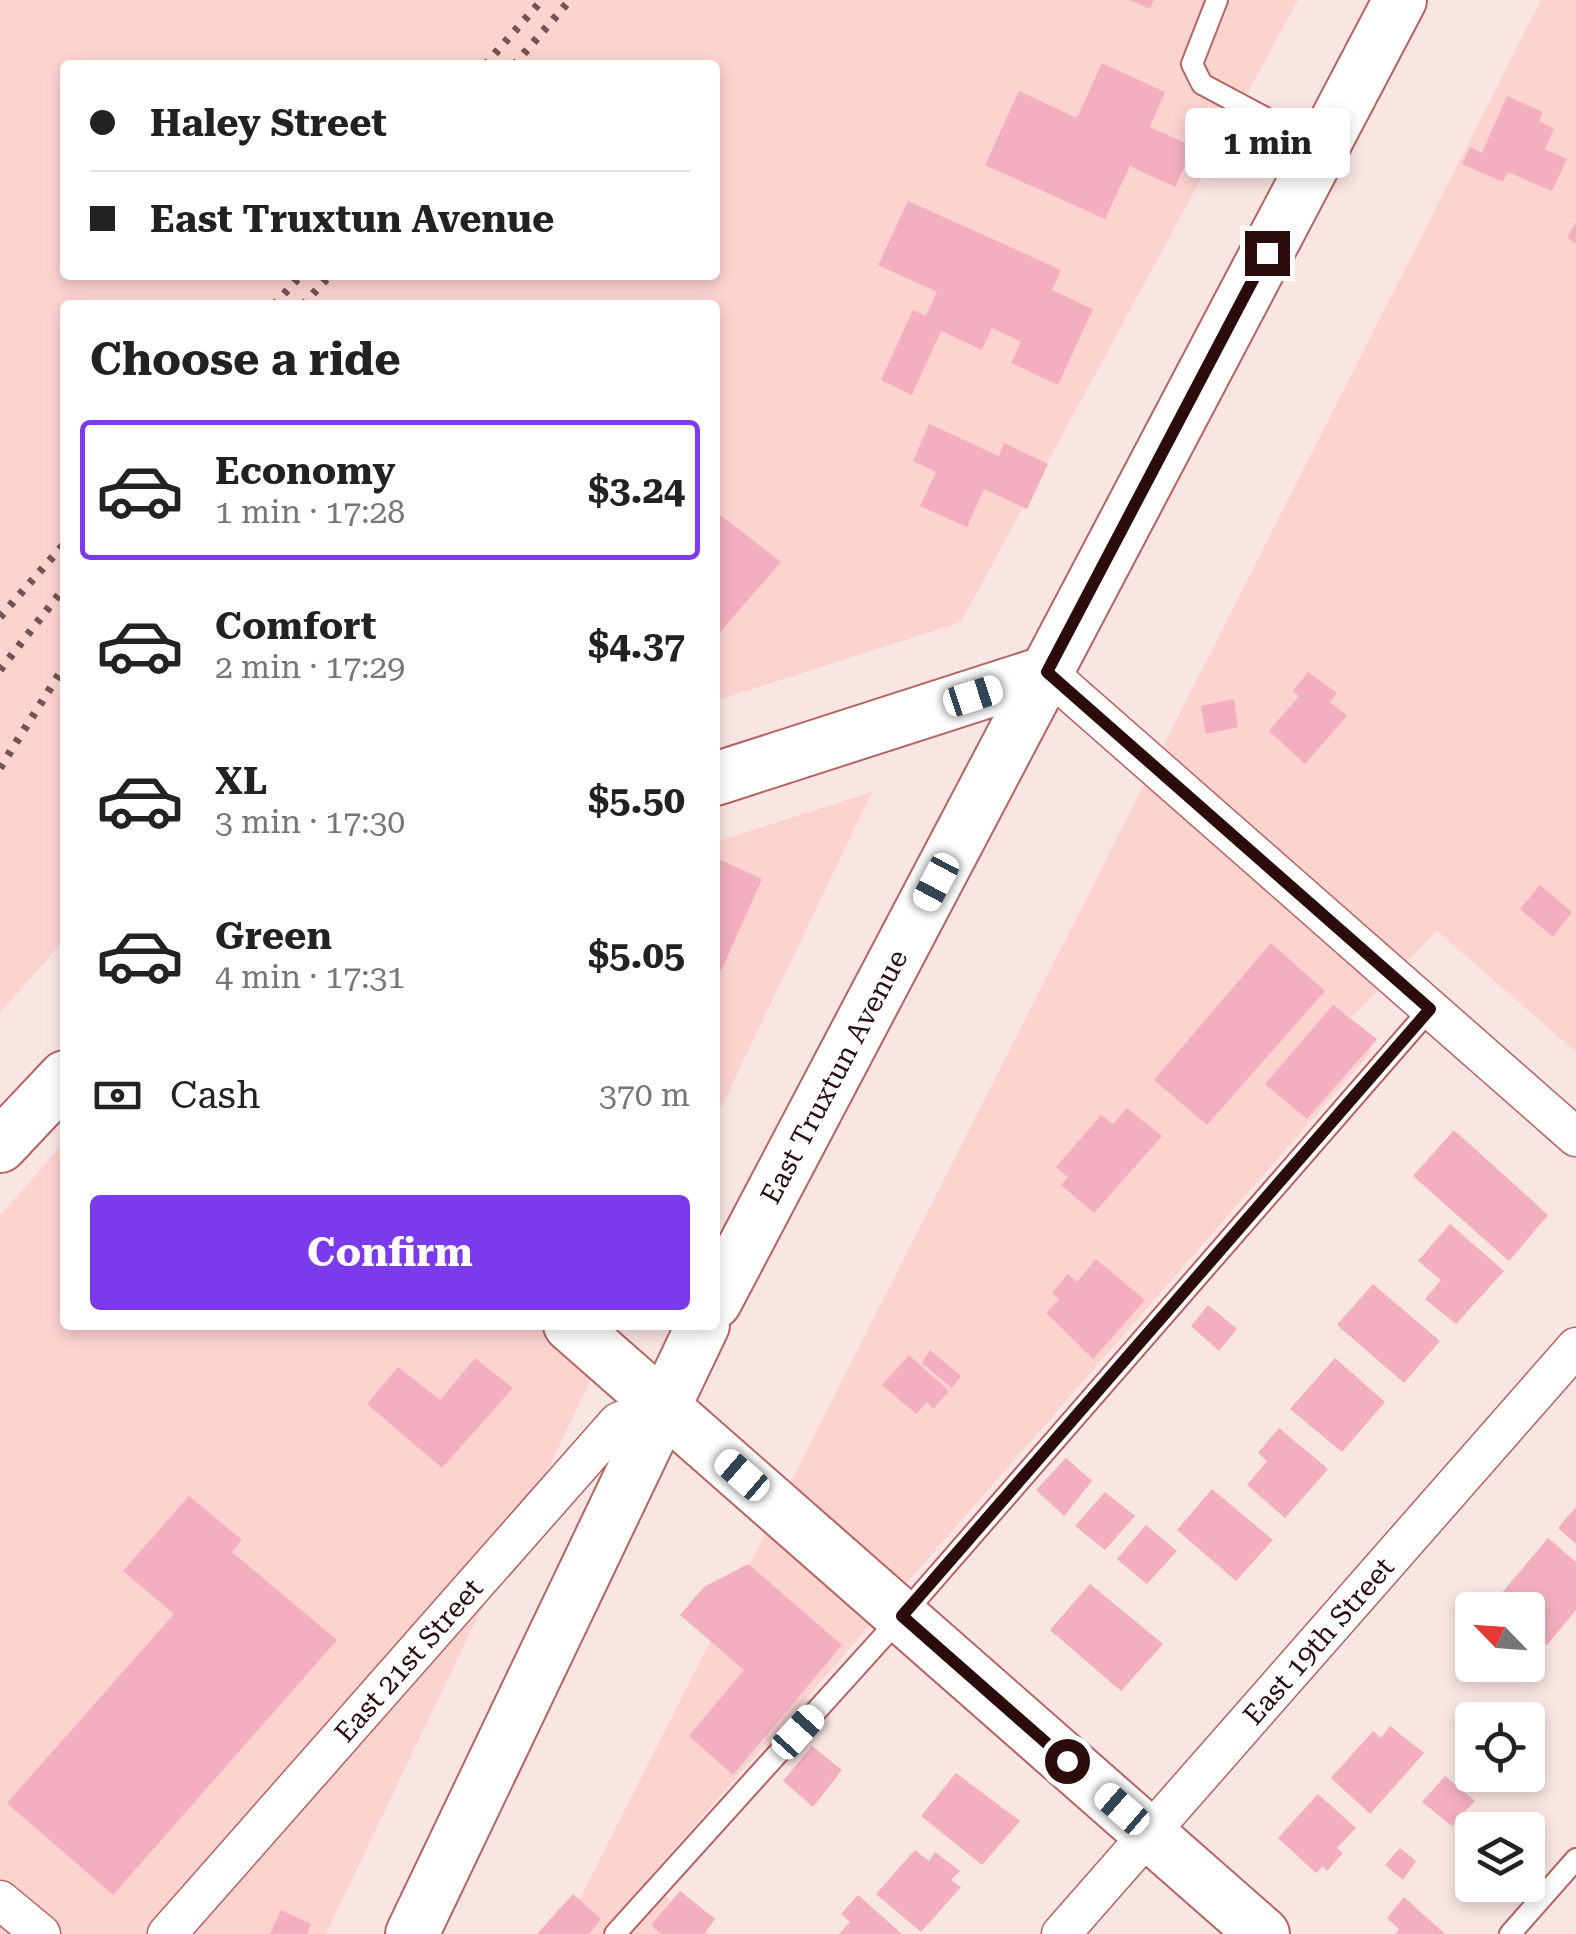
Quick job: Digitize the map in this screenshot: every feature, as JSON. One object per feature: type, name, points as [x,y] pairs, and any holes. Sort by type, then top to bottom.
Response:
[{"type":"main road","name":"East Truxtun Avenue","points":[[720,1293],[1400,0]]},
{"type":"main road","points":[[720,777],[1047,672]]},
{"type":"main road","points":[[0,1146],[60,1083]]},
{"type":"main road","points":[[576,1330],[1264,1934]]},
{"type":"main road","points":[[412,1934],[661,1404],[700,1330]]},
{"type":"street","points":[[1047,672],[1576,1137]]},
{"type":"street","name":"East 19th Street","points":[[1061,1934],[1576,1348]]},
{"type":"street","name":"East 21st Street","points":[[168,1934],[618,1422],[661,1404]]},
{"type":"street","points":[[0,1900],[41,1934]]},
{"type":"lane","points":[[1217,0],[1192,64],[1202,84],[1322,148]]},
{"type":"lane","points":[[614,1934],[902,1616],[1430,1009]]},
{"type":"lane","points":[[1510,1934],[1576,1859]]},
{"type":"shaded area","points":[[0,0],[1298,0],[961,622],[720,699],[720,300],[60,300],[60,945],[0,1013]]},
{"type":"shaded area","points":[[1541,0],[1576,0],[1576,1052],[1437,931],[1344,1025],[1372,1051],[646,1881],[710,1934],[562,1934]]},
{"type":"shaded area","points":[[872,792],[720,1110],[720,840]]},
{"type":"shaded area","points":[[60,1148],[60,1330],[615,1330],[326,1934],[0,1934],[0,1215]]},
{"type":"building","points":[[1130,0],[1154,0],[1150,9]]},
{"type":"building","points":[[1102,63],[1165,92],[1150,127],[1194,147],[1175,187],[1130,166],[1105,219],[985,165],[1019,91],[1077,118]]},
{"type":"building","points":[[1507,96],[1543,112],[1539,121],[1554,129],[1545,149],[1567,159],[1552,191],[1508,172],[1503,182],[1462,164],[1470,147],[1482,153]]},
{"type":"building","points":[[908,201],[1061,270],[1052,290],[1093,309],[1058,385],[1011,363],[1021,342],[992,328],[982,350],[941,331],[912,395],[881,380],[913,310],[926,316],[937,292],[878,265]]},
{"type":"building","points":[[1576,222],[1576,243],[1567,238]]},
{"type":"building","points":[[929,424],[999,456],[1004,443],[1048,464],[1027,509],[984,489],[967,527],[920,506],[936,472],[913,461]]},
{"type":"building","points":[[720,515],[781,562],[720,632]]},
{"type":"building","points":[[1308,672],[1337,693],[1330,702],[1347,716],[1305,764],[1269,731],[1299,696],[1293,691]]},
{"type":"building","points":[[1234,699],[1238,727],[1206,734],[1201,706]]},
{"type":"building","points":[[720,859],[762,879],[720,970]]},
{"type":"building","points":[[1540,885],[1572,912],[1553,937],[1520,909]]},
{"type":"building","points":[[1271,943],[1325,991],[1207,1125],[1154,1080]]},
{"type":"building","points":[[1333,1005],[1377,1039],[1307,1119],[1265,1084]]},
{"type":"building","points":[[1127,1108],[1162,1136],[1094,1213],[1061,1185],[1068,1177],[1056,1167],[1101,1115],[1113,1124]]},
{"type":"building","points":[[1454,1130],[1548,1215],[1509,1261],[1413,1176]]},
{"type":"building","points":[[1450,1224],[1504,1271],[1456,1324],[1425,1299],[1441,1280],[1418,1261]]},
{"type":"building","points":[[1096,1259],[1145,1300],[1093,1359],[1046,1313],[1059,1299],[1052,1293],[1068,1274],[1077,1282]]},
{"type":"building","points":[[1373,1284],[1440,1341],[1404,1383],[1337,1325]]},
{"type":"building","points":[[1208,1305],[1237,1329],[1219,1351],[1191,1326]]},
{"type":"building","points":[[930,1350],[961,1376],[952,1388],[922,1363]]},
{"type":"building","points":[[909,1355],[949,1391],[933,1409],[927,1402],[916,1414],[882,1385]]},
{"type":"building","points":[[475,1358],[513,1388],[442,1468],[367,1404],[398,1367],[440,1400]]},
{"type":"building","points":[[1335,1358],[1385,1402],[1342,1452],[1290,1409]]},
{"type":"building","points":[[1279,1428],[1328,1469],[1285,1518],[1247,1485],[1267,1461],[1258,1453]]},
{"type":"building","points":[[1066,1458],[1092,1481],[1064,1516],[1036,1490]]},
{"type":"building","points":[[1212,1489],[1273,1540],[1236,1581],[1177,1530]]},
{"type":"building","points":[[1105,1492],[1135,1516],[1105,1550],[1075,1526]]},
{"type":"building","points":[[189,1496],[242,1540],[232,1552],[337,1640],[113,1895],[7,1803],[174,1614],[123,1571]]},
{"type":"building","points":[[1576,1507],[1576,1544],[1558,1528]]},
{"type":"building","points":[[1146,1525],[1177,1551],[1147,1584],[1117,1559]]},
{"type":"building","points":[[1548,1538],[1576,1562],[1576,1610],[1547,1645],[1545,1592],[1503,1592]]},
{"type":"building","points":[[748,1564],[842,1645],[733,1775],[689,1736],[744,1670],[680,1615],[704,1587]]},
{"type":"building","points":[[1090,1584],[1163,1644],[1121,1691],[1050,1630]]},
{"type":"building","points":[[1390,1726],[1424,1753],[1370,1814],[1331,1778],[1373,1731],[1381,1738]]},
{"type":"building","points":[[812,1746],[842,1770],[813,1807],[783,1781]]},
{"type":"building","points":[[956,1773],[1020,1821],[982,1865],[921,1816]]},
{"type":"building","points":[[1445,1776],[1455,1784],[1455,1792],[1464,1792],[1475,1801],[1465,1812],[1455,1812],[1452,1826],[1422,1802]]},
{"type":"building","points":[[1318,1794],[1356,1828],[1337,1848],[1343,1853],[1327,1871],[1323,1866],[1316,1873],[1278,1838]]},
{"type":"building","points":[[1400,1848],[1416,1861],[1403,1880],[1385,1865]]},
{"type":"building","points":[[915,1850],[929,1861],[935,1852],[960,1871],[951,1880],[961,1887],[921,1932],[876,1894]]},
{"type":"building","points":[[680,1891],[715,1919],[704,1934],[662,1934],[651,1925]]},
{"type":"building","points":[[573,1894],[601,1919],[589,1934],[537,1934]]},
{"type":"building","points":[[858,1895],[902,1934],[839,1934],[850,1922],[841,1914]]},
{"type":"building","points":[[1404,1897],[1445,1934],[1395,1934],[1399,1929],[1387,1918]]},
{"type":"building","points":[[281,1910],[311,1924],[307,1934],[270,1934]]},
{"type":"railway","points":[[489,60],[542,0]]},
{"type":"railway","points":[[518,60],[570,0]]},
{"type":"railway","points":[[278,300],[296,280]]},
{"type":"railway","points":[[308,300],[326,280]]},
{"type":"railway","points":[[0,617],[60,549]]},
{"type":"railway","points":[[0,670],[60,593]]},
{"type":"railway","points":[[0,768],[60,673]]},
{"type":"route","points":[[1067,1761],[902,1616],[1430,1009],[1047,672],[1267,253]]}]
